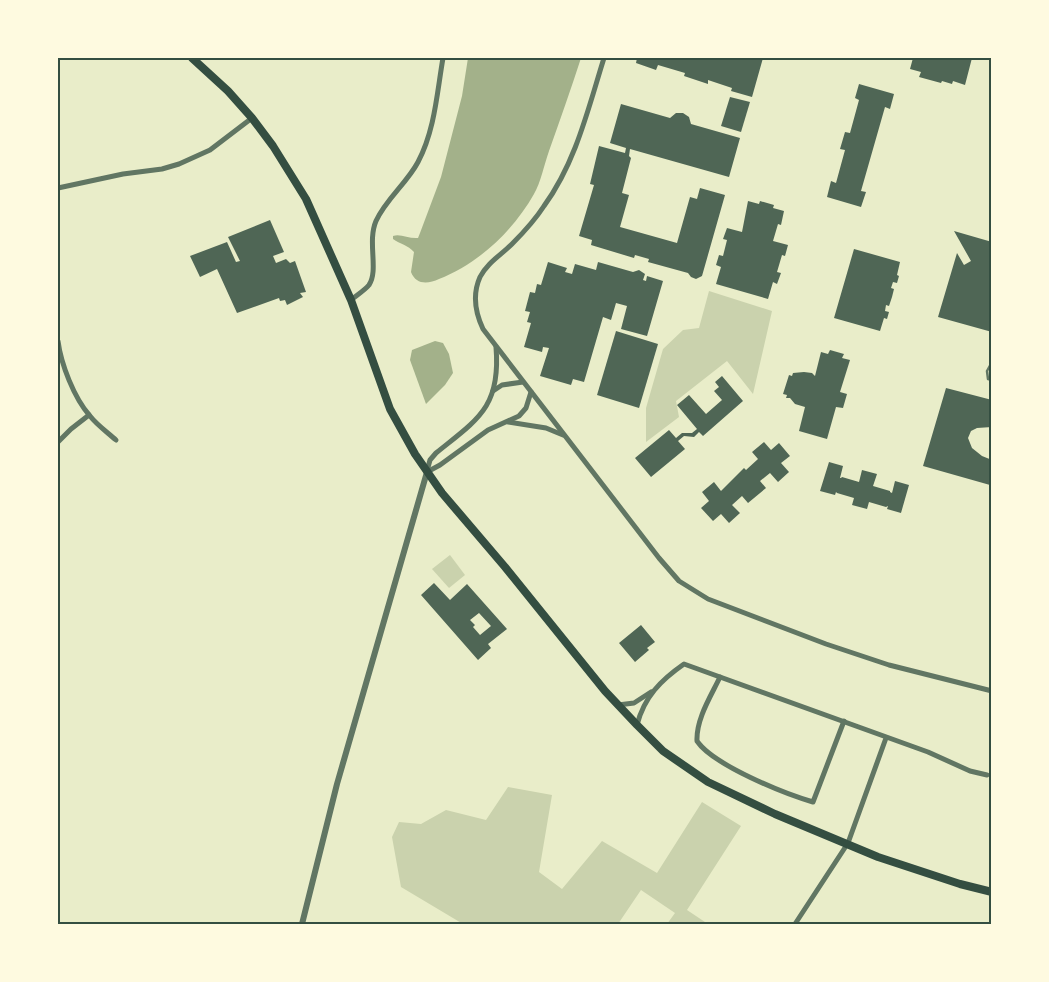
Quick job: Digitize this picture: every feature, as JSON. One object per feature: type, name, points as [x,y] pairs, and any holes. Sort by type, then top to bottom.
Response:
[{"type":"main road","points":[[192,58],[252,118],[273,146],[306,199],[351,300],[390,409],[406,440],[427,472],[442,493],[618,706],[637,726],[663,751],[712,784],[775,814],[897,864],[992,892]]},
{"type":"street","points":[[351,300],[369,285],[374,264],[371,244],[376,220],[411,174],[425,148],[430,131],[443,58]]},
{"type":"street","points":[[604,58],[575,149],[564,174],[544,207],[486,268],[480,277],[475,298],[478,320],[496,347],[563,435],[670,572],[683,584],[698,594],[821,642],[885,664],[992,691]]},
{"type":"street","points":[[58,188],[179,164],[217,146],[252,118]]},
{"type":"street","points":[[58,341],[63,366],[82,405],[89,415],[116,440]]},
{"type":"street","points":[[302,924],[339,776],[430,460],[436,452],[480,416],[489,403],[498,367],[496,347]]},
{"type":"street","points":[[493,391],[502,385],[523,382]]},
{"type":"street","points":[[427,472],[440,465],[488,430],[519,416],[526,408],[531,392]]},
{"type":"street","points":[[58,442],[89,415]]},
{"type":"street","points":[[508,422],[546,428],[563,435]]},
{"type":"street","points":[[618,706],[634,703],[654,690],[684,664],[928,752],[970,771],[987,775]]},
{"type":"street","points":[[720,677],[696,733],[697,741],[706,751],[721,761],[792,796],[814,802],[844,722]]},
{"type":"street","points":[[637,726],[641,709],[654,690]]},
{"type":"street","points":[[795,924],[848,844],[886,738]]},
{"type":"lane","points":[[992,362],[987,372],[988,379],[992,380]]},
{"type":"shaded area","points":[[468,58],[581,58],[539,184],[516,221],[493,245],[467,265],[435,281],[423,282],[416,279],[411,272],[414,252],[393,239],[393,236],[418,238],[441,177],[462,96]]},
{"type":"shaded area","points":[[709,291],[772,311],[753,394],[727,361],[676,401],[679,417],[646,442],[646,408],[663,349],[683,330],[699,328]]},
{"type":"shaded area","points":[[435,341],[443,343],[449,354],[453,373],[445,385],[426,404],[410,360],[412,350]]},
{"type":"shaded area","points":[[450,555],[465,575],[449,588],[432,569]]},
{"type":"shaded area","points":[[508,787],[552,795],[539,872],[562,889],[602,841],[657,873],[702,802],[741,826],[687,910],[708,924],[667,924],[675,913],[641,890],[618,924],[463,924],[401,887],[392,837],[399,822],[421,824],[446,810],[486,820]]},
{"type":"building","points":[[637,58],[763,58],[752,97],[731,91],[732,88],[708,80],[708,84],[684,76],[685,73],[658,65],[656,70],[636,63]]},
{"type":"building","points":[[913,58],[972,58],[965,85],[953,81],[952,84],[942,81],[941,83],[919,77],[921,72],[910,69]]},
{"type":"building","points":[[859,84],[894,94],[890,109],[885,107],[861,191],[866,192],[861,207],[827,197],[831,181],[836,183],[845,150],[840,149],[845,132],[850,133],[859,100],[855,98]]},
{"type":"building","points":[[730,97],[750,102],[741,132],[721,126]]},
{"type":"building","points":[[621,104],[670,118],[676,113],[683,113],[689,117],[691,124],[740,138],[729,177],[630,149],[629,156],[631,158],[622,193],[629,195],[620,227],[677,243],[690,197],[697,199],[700,188],[725,195],[702,276],[696,279],[688,273],[648,262],[649,259],[635,255],[634,258],[591,245],[592,240],[579,236],[594,185],[590,184],[599,146],[625,153],[626,148],[610,143]]},
{"type":"building","points":[[748,201],[759,204],[760,201],[774,205],[773,208],[784,211],[781,225],[778,224],[773,241],[788,245],[785,256],[782,255],[777,272],[781,273],[777,284],[773,282],[768,299],[716,284],[721,267],[716,265],[719,255],[723,256],[727,240],[723,239],[727,228],[742,232]]},
{"type":"building","points":[[270,220],[284,252],[273,256],[276,263],[286,259],[290,263],[295,261],[306,292],[300,293],[303,297],[287,305],[285,300],[280,301],[279,298],[237,313],[217,269],[200,277],[190,256],[227,242],[236,262],[240,261],[228,237]]},
{"type":"building","points":[[954,231],[992,242],[992,332],[938,317],[957,253],[964,265],[971,261]]},
{"type":"building","points":[[854,249],[900,262],[897,283],[893,282],[891,288],[894,289],[892,297],[889,306],[886,305],[885,311],[889,312],[887,319],[884,318],[880,331],[834,318]]},
{"type":"building","points":[[548,262],[567,268],[565,272],[572,274],[575,264],[596,270],[598,262],[633,272],[639,270],[645,274],[643,280],[646,281],[647,276],[663,281],[647,336],[621,329],[627,306],[616,303],[611,320],[603,317],[584,382],[573,379],[571,385],[540,376],[549,348],[543,347],[542,352],[524,347],[531,323],[527,322],[530,312],[525,311],[530,292],[535,293],[537,284],[541,285]]},
{"type":"building","points":[[616,331],[658,344],[639,408],[597,395]]},
{"type":"building","points":[[830,350],[844,354],[842,358],[850,360],[840,392],[847,394],[843,408],[836,407],[827,439],[799,431],[805,407],[795,404],[790,398],[786,398],[787,395],[783,394],[789,375],[792,376],[793,373],[804,372],[812,373],[815,376],[821,352],[828,354]]},
{"type":"building","points":[[722,376],[743,401],[703,436],[699,432],[694,437],[684,436],[678,441],[685,449],[651,477],[635,458],[669,430],[676,438],[682,433],[692,433],[697,429],[677,405],[689,395],[706,414],[722,400],[714,391],[719,387],[715,382]]},
{"type":"building","points":[[946,388],[992,400],[992,427],[977,428],[971,431],[968,438],[972,448],[982,456],[992,460],[990,485],[923,466]]},
{"type":"building","points":[[764,442],[771,450],[779,443],[790,456],[781,463],[789,472],[778,482],[770,473],[760,481],[766,488],[748,503],[742,496],[732,505],[740,513],[729,523],[721,514],[713,521],[701,508],[709,501],[702,492],[714,482],[721,491],[744,468],[746,470],[758,459],[752,452]]},
{"type":"building","points":[[829,462],[843,466],[840,478],[859,482],[862,470],[877,474],[873,486],[892,493],[895,481],[909,485],[901,513],[887,509],[888,506],[869,502],[867,509],[852,505],[854,498],[836,492],[835,495],[820,491]]},
{"type":"building","points":[[434,583],[450,600],[467,584],[507,629],[488,644],[491,648],[478,660],[421,595]],"holes":[[[479,613],[491,626],[480,635],[470,620]]]},
{"type":"building","points":[[641,625],[655,642],[635,662],[619,643]]}]
